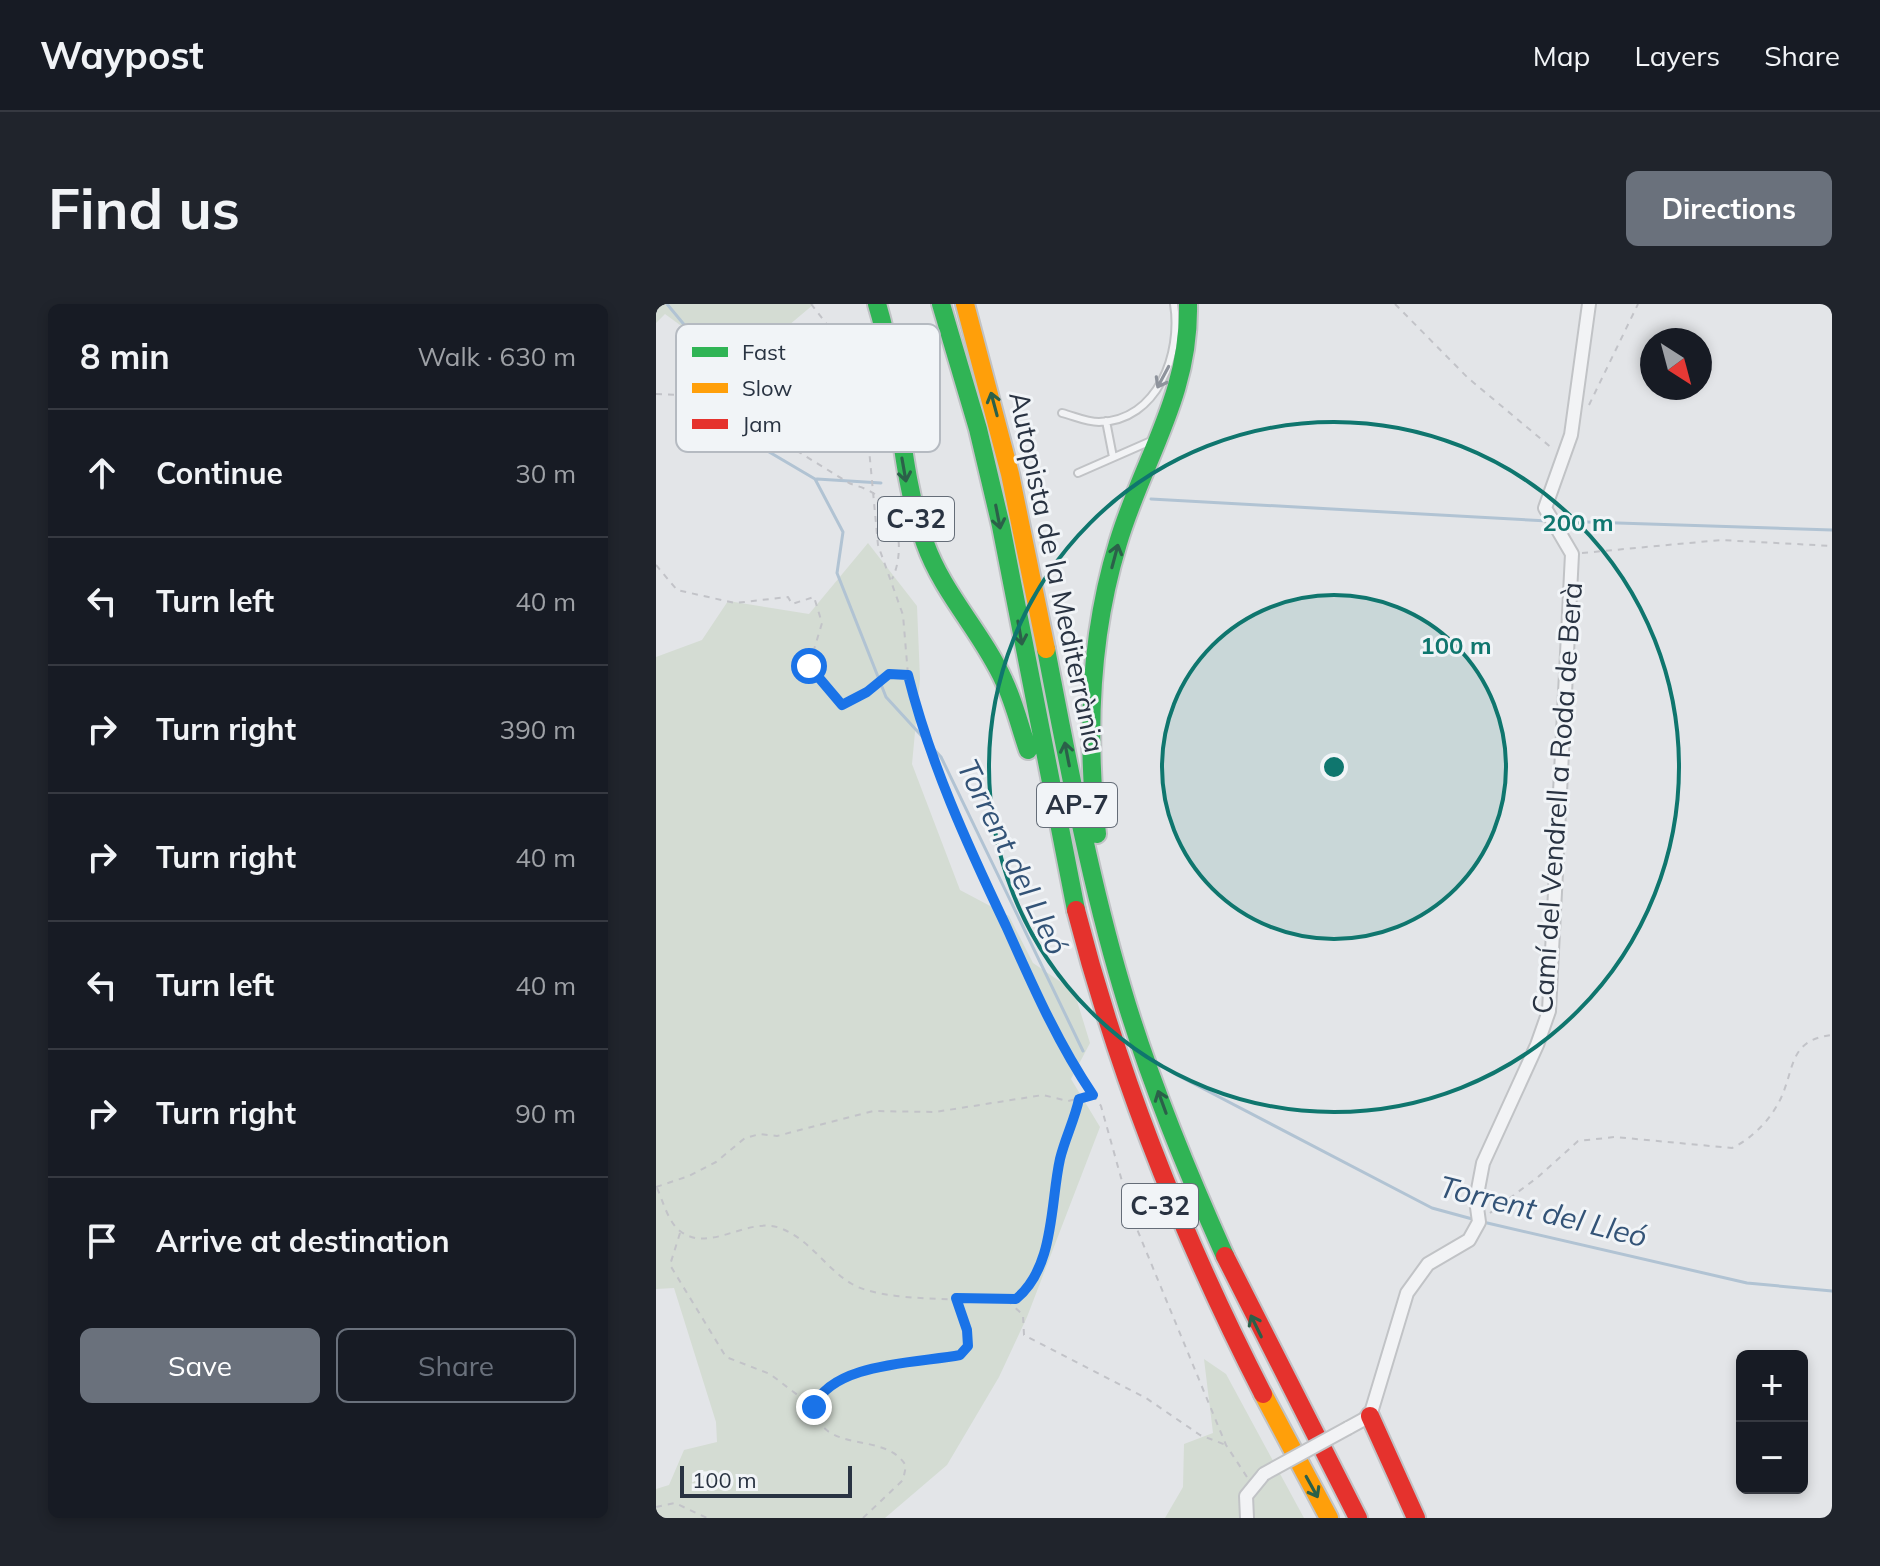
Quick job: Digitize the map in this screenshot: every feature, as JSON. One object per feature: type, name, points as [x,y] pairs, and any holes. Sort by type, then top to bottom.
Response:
[{"type":"main road","name":"C-32","points":[[877,304],[883,324]]},
{"type":"main road","name":"Autopista de la Mediterrània","points":[[941,304],[990,475],[1062,846],[1110,1030],[1177,1215],[1227,1326],[1329,1518]]},
{"type":"main road","name":"Autopista de la Mediterrània","points":[[965,304],[1013,479],[1093,879],[1123,992],[1182,1158],[1226,1264],[1277,1370],[1358,1518]]},
{"type":"main road","points":[[1142,1046],[1097,834],[1090,736],[1094,659],[1107,587],[1132,503],[1185,368],[1190,332],[1188,304]]},
{"type":"main road","name":"C-32","points":[[901,452],[915,513],[934,569],[1004,680],[1022,726],[1066,921],[1123,1108],[1166,1219],[1230,1358],[1283,1433]]},
{"type":"main road","points":[[1370,1416],[1416,1518]]},
{"type":"street","name":"Camí del Vendrell a Roda de Berà","points":[[1479,1222],[1476,1200],[1483,1163],[1549,1011],[1572,554],[1545,508],[1571,435],[1589,304]]},
{"type":"street","points":[[1247,1518],[1245,1501],[1252,1485],[1264,1474],[1370,1416],[1407,1293],[1428,1264],[1469,1240],[1479,1222]]},
{"type":"lane","points":[[1062,413],[1091,422],[1106,421],[1142,405],[1160,385],[1176,340],[1174,304]]},
{"type":"lane","points":[[1106,421],[1113,457]]},
{"type":"lane","points":[[1078,473],[1158,438]]},
{"type":"path","points":[[811,304],[827,324]]},
{"type":"path","points":[[1395,304],[1468,378],[1563,457]]},
{"type":"path","points":[[1583,415],[1638,304]]},
{"type":"path","points":[[656,394],[676,395]]},
{"type":"path","points":[[799,452],[849,483],[874,493],[888,510],[900,540],[900,563],[891,580]]},
{"type":"path","points":[[870,452],[878,545],[903,615],[908,675],[924,737],[961,830],[1057,1039],[1101,1106],[1132,1217],[1226,1445],[1252,1485]]},
{"type":"path","points":[[1572,554],[1721,540],[1832,546]]},
{"type":"path","points":[[656,565],[677,590],[735,603],[788,597],[792,604],[814,597],[822,623],[809,666],[842,705],[867,692],[889,674],[908,675]]},
{"type":"path","points":[[1479,1222],[1538,1177],[1578,1141],[1615,1137],[1732,1148],[1744,1142],[1770,1117],[1800,1047],[1816,1037],[1832,1035]]},
{"type":"path","points":[[1079,1099],[1060,1157],[1050,1232],[1025,1292],[1016,1299],[866,1291],[850,1283],[805,1241],[778,1227],[739,1229],[697,1239],[680,1232],[657,1187],[703,1169],[745,1138],[760,1134],[777,1136],[873,1111],[935,1112],[1043,1095],[1068,1101],[1093,1095]]},
{"type":"path","points":[[680,1232],[670,1265],[726,1357],[770,1374],[814,1407]]},
{"type":"path","points":[[863,1518],[903,1480],[906,1466],[901,1456],[889,1451],[834,1437],[815,1418],[814,1407],[818,1396],[861,1373],[903,1360],[960,1355],[968,1346],[967,1330],[956,1298]]},
{"type":"path","points":[[1006,1299],[1023,1315],[1024,1335],[1146,1398],[1200,1435],[1226,1445]]},
{"type":"path","points":[[656,1507],[675,1503],[707,1518]]},
{"type":"shaded area","points":[[656,304],[814,304],[790,324],[679,324],[665,314],[656,323]]},
{"type":"shaded area","points":[[868,543],[917,606],[920,679],[912,764],[960,890],[1009,916],[1033,963],[1074,991],[1090,1043],[1071,1079],[1100,1127],[1027,1317],[999,1377],[947,1465],[885,1518],[656,1518],[656,1489],[669,1485],[684,1450],[717,1442],[716,1422],[674,1288],[656,1289],[656,657],[702,640],[728,601],[809,614]]},
{"type":"shaded area","points":[[1204,1359],[1226,1374],[1304,1518],[1165,1518],[1183,1487],[1184,1444],[1213,1433]]},
{"type":"waterway","name":"Torrent del Lleó","points":[[667,304],[684,324]]},
{"type":"waterway","name":"Torrent del Lleó","points":[[769,452],[815,479],[843,532],[837,573],[886,697],[941,757],[1083,1051]]},
{"type":"waterway","points":[[817,479],[881,483]]},
{"type":"waterway","points":[[1151,499],[1548,521]]},
{"type":"waterway","points":[[1556,521],[1832,530]]},
{"type":"waterway","name":"Torrent del Lleó","points":[[1177,1075],[1432,1208],[1476,1220]]},
{"type":"waterway","name":"Torrent del Lleó","points":[[1483,1222],[1747,1283],[1832,1291]]},
{"type":"traffic: fast","points":[[877,304],[883,324]]},
{"type":"traffic: fast","points":[[941,304],[978,429],[1001,526],[1076,910]]},
{"type":"traffic: fast","points":[[1097,834],[1091,724],[1101,615],[1128,512],[1173,398],[1187,337],[1188,304]]},
{"type":"traffic: fast","points":[[904,452],[925,543],[942,579],[1004,681],[1028,750]]},
{"type":"traffic: fast","points":[[1046,649],[1089,862],[1122,988],[1169,1124],[1225,1256]]},
{"type":"traffic: slow","points":[[965,304],[1010,474],[1046,649]]},
{"type":"traffic: slow","points":[[1263,1394],[1329,1518]]},
{"type":"traffic: jam","points":[[1076,910],[1112,1035],[1156,1157],[1206,1277],[1263,1394]]},
{"type":"traffic: jam","points":[[1225,1256],[1358,1518]]},
{"type":"traffic: jam","points":[[1370,1416],[1416,1518]]},
{"type":"route","points":[[809,666],[827,691],[842,705],[867,692],[889,674],[908,675],[924,737],[961,830],[1057,1039],[1093,1095],[1079,1099],[1060,1157],[1050,1232],[1025,1292],[1016,1299],[956,1298],[967,1330],[968,1346],[960,1355],[932,1361],[903,1360],[861,1373],[828,1388],[818,1396],[814,1407]]}]
